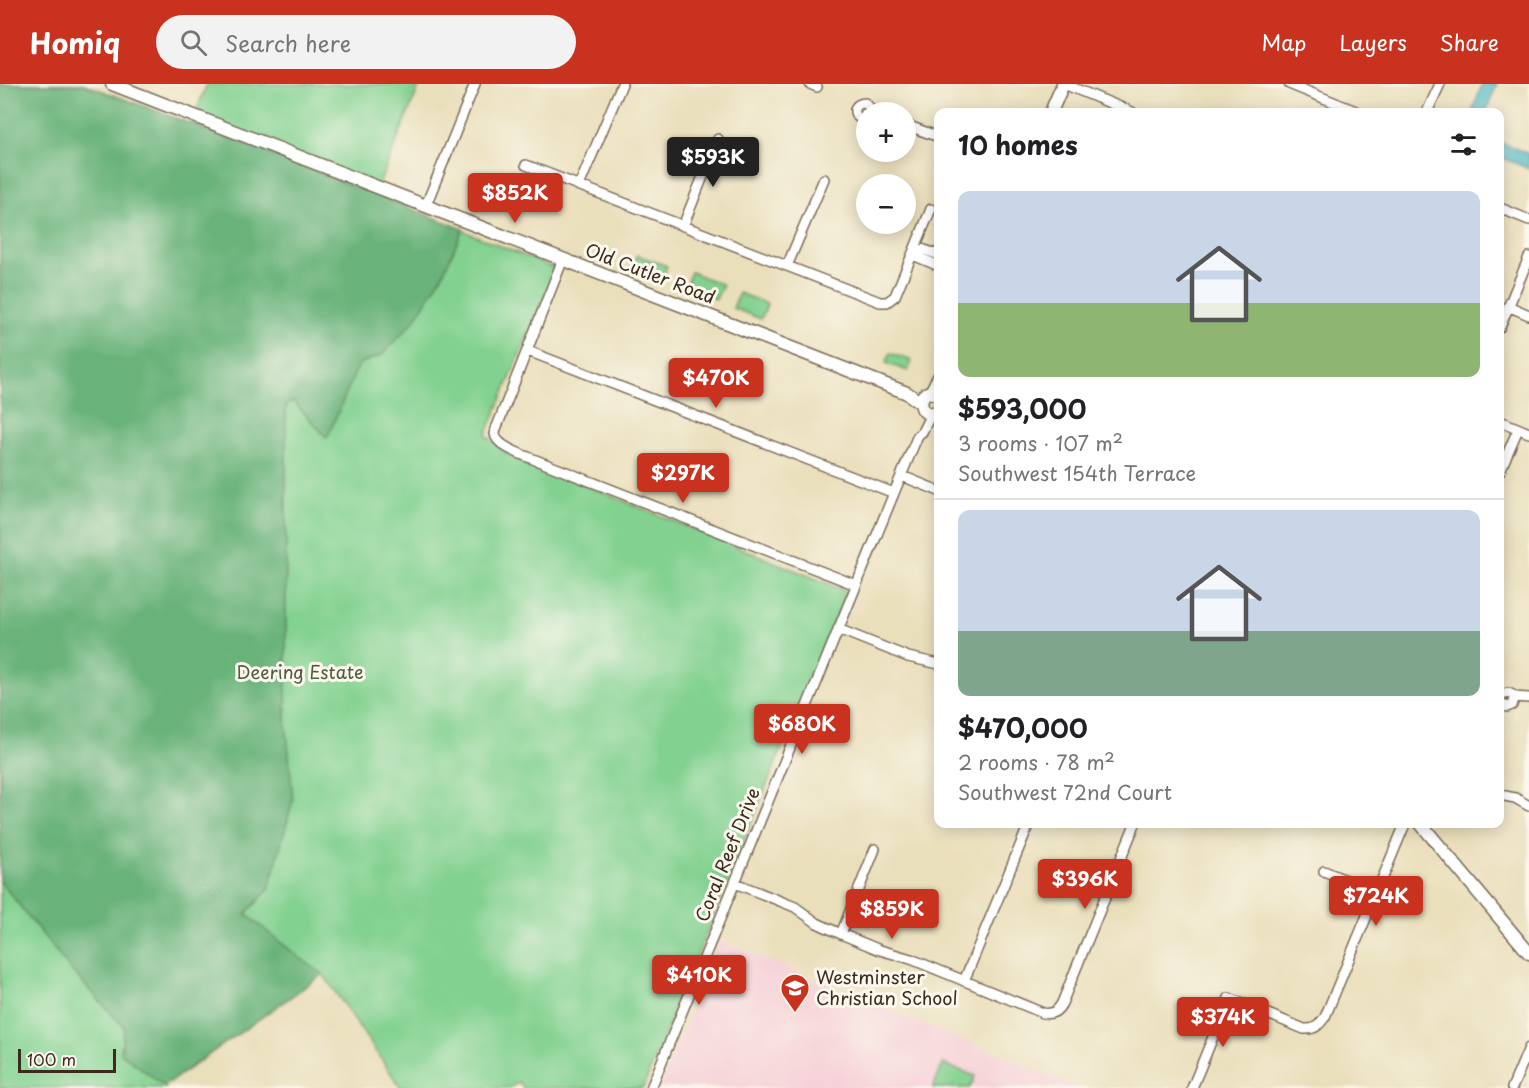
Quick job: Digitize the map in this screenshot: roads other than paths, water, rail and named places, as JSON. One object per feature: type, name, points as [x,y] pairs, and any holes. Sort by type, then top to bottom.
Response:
[{"type":"main road","name":"Old Cutler Road","points":[[112,84],[932,404]]},
{"type":"main road","points":[[1053,108],[1063,84]]},
{"type":"main road","points":[[1424,828],[1529,953]]},
{"type":"street","points":[[426,205],[475,84]]},
{"type":"street","points":[[579,186],[622,84]]},
{"type":"street","points":[[1063,84],[1122,108]]},
{"type":"street","points":[[1289,84],[1348,108]]},
{"type":"street","points":[[1429,108],[1440,84]]},
{"type":"street","points":[[916,131],[934,136]]},
{"type":"street","points":[[916,132],[934,141]]},
{"type":"street","points":[[683,226],[718,139]]},
{"type":"street","points":[[526,165],[878,302],[890,300],[898,291],[931,209]]},
{"type":"street","points":[[787,266],[824,179]]},
{"type":"street","points":[[1504,210],[1529,220]]},
{"type":"street","points":[[915,251],[934,254]]},
{"type":"street","points":[[915,251],[934,263]]},
{"type":"street","points":[[1504,318],[1529,256]]},
{"type":"street","points":[[563,260],[498,424],[496,437],[498,441],[533,459],[856,585]]},
{"type":"street","points":[[1509,306],[1529,315]]},
{"type":"street","points":[[528,351],[894,493]]},
{"type":"street","name":"Coral Reef Drive","points":[[651,1088],[902,476],[918,435],[917,430],[932,404]]},
{"type":"street","points":[[1504,423],[1529,433]]},
{"type":"street","points":[[1504,462],[1518,429]]},
{"type":"street","points":[[902,476],[934,489]]},
{"type":"street","points":[[838,629],[908,657],[934,663]]},
{"type":"street","points":[[1504,706],[1512,705],[1514,697],[1529,698]]},
{"type":"street","points":[[1504,796],[1515,798],[1529,806]]},
{"type":"street","points":[[964,981],[1027,828]]},
{"type":"street","points":[[735,883],[801,910],[816,922],[841,934],[1049,1014],[1055,1012],[1062,1003],[1133,828]]},
{"type":"street","points":[[1192,1088],[1229,998],[1304,1029],[1317,1027],[1325,1017],[1403,828]]},
{"type":"street","points":[[841,934],[875,849]]},
{"type":"street","points":[[1324,872],[1376,893]]},
{"type":"street","points":[[1512,1088],[1529,1048]]},
{"type":"water","points":[[1482,84],[1497,84],[1488,108],[1473,108]]},
{"type":"water","points":[[1504,144],[1529,154],[1529,169],[1504,159]]},
{"type":"place","name":"Westminster Christian School","points":[[795,1014]]},
{"type":"park label","name":"Deering Estate","points":[[300,673]]}]
